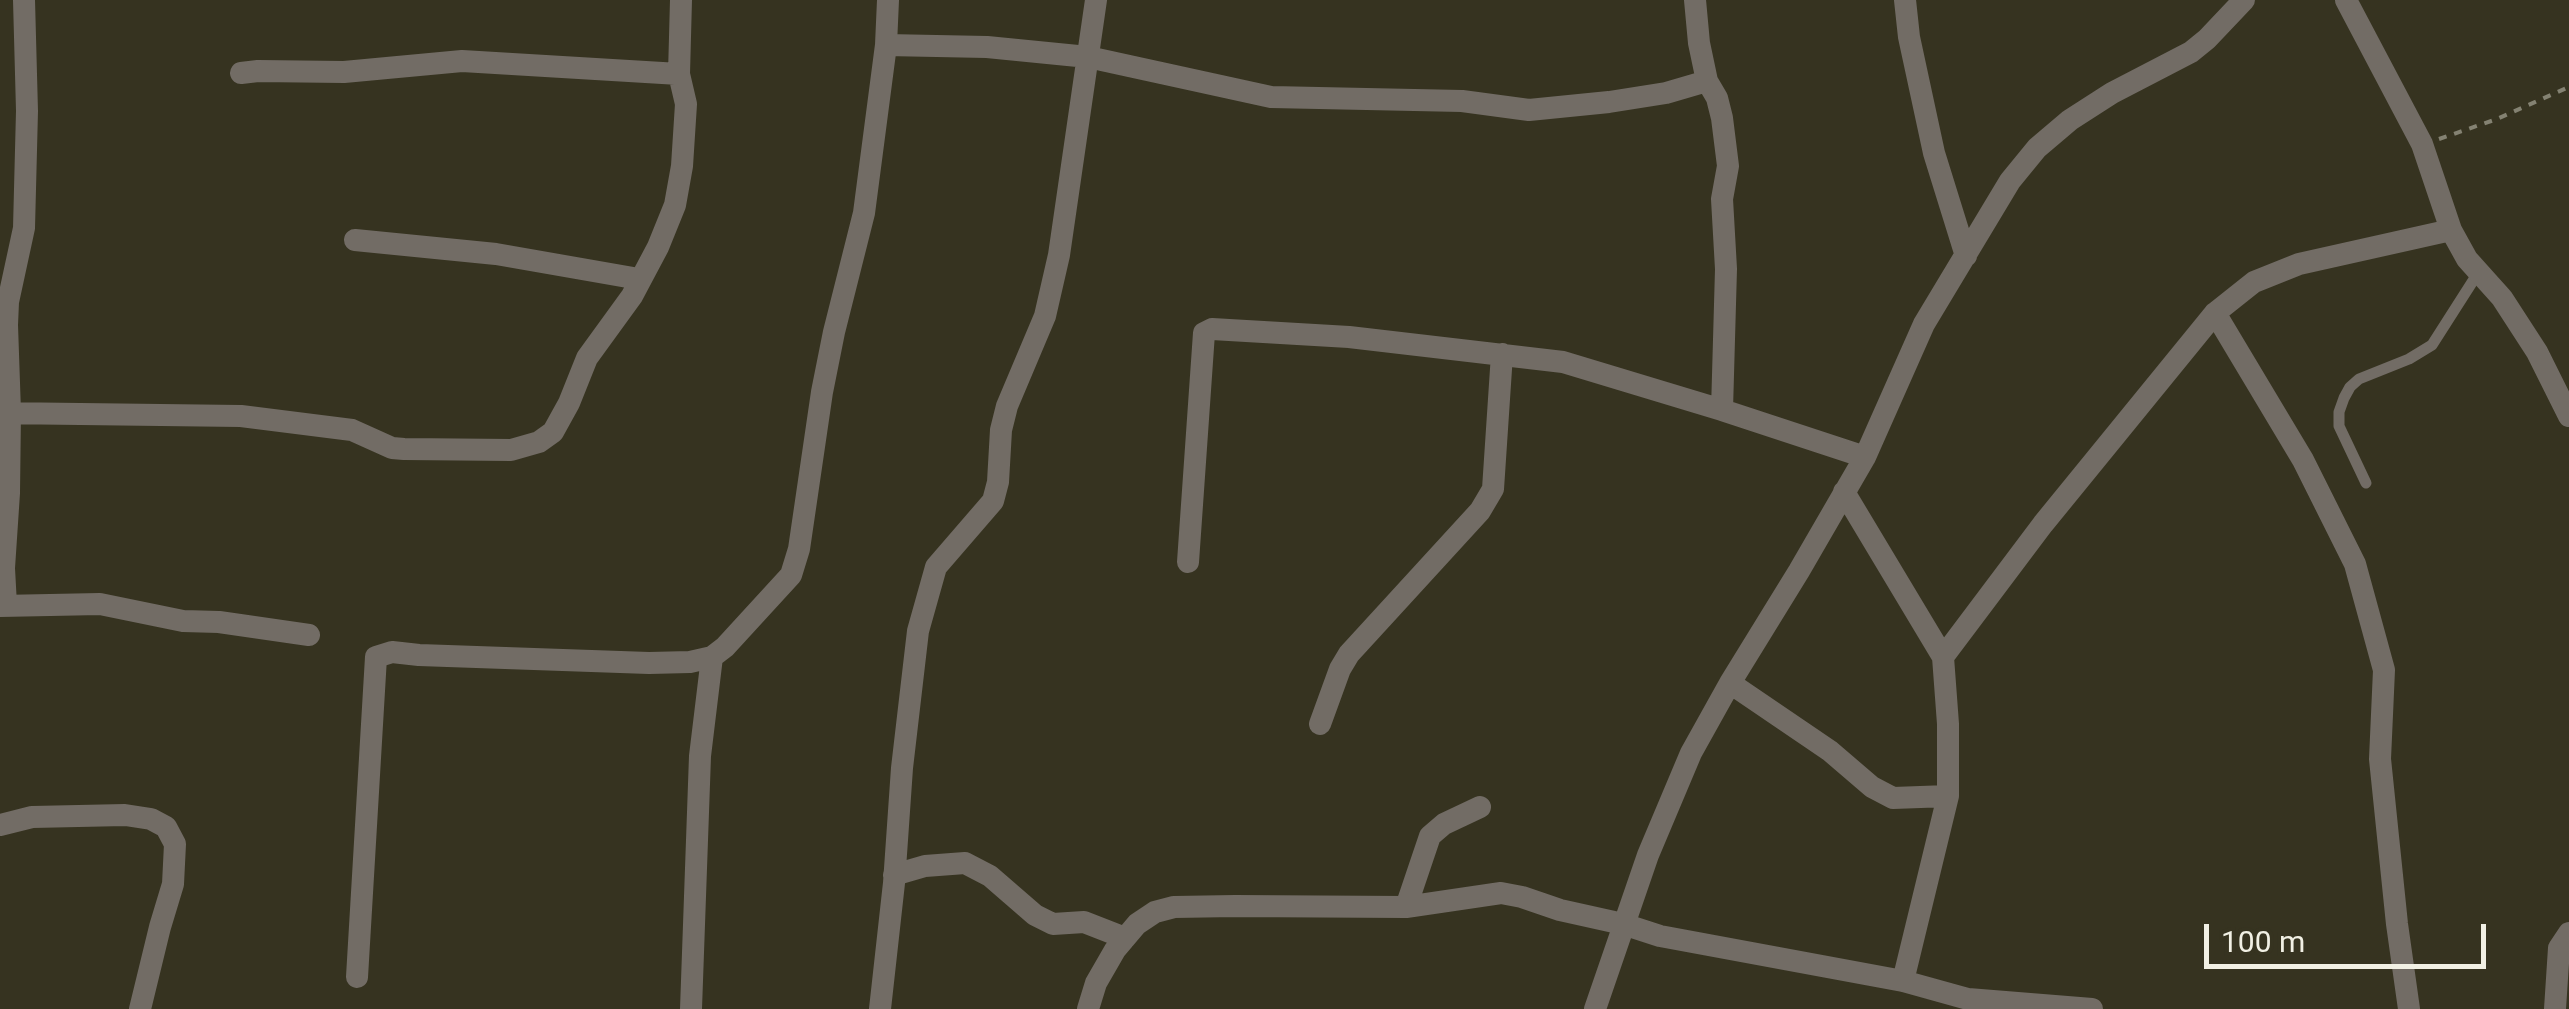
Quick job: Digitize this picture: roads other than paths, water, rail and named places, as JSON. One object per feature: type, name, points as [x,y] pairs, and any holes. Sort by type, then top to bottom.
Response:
[{"type":"street","points":[[24,0],[24,228],[4,300],[10,492],[3,606],[100,604],[183,621],[309,635]]},
{"type":"street","points":[[5,412],[241,416],[352,430],[404,450],[512,450],[539,442],[553,432],[588,358],[632,296],[675,205],[686,104],[679,74],[681,0]]},
{"type":"street","points":[[357,977],[376,657],[392,652],[690,662],[712,657],[725,647],[763,608],[795,566],[822,392],[864,213],[888,0]]},
{"type":"street","points":[[880,1009],[918,631],[936,567],[993,501],[1007,406],[1045,316],[1059,256],[1096,0]]},
{"type":"street","points":[[1695,0],[1699,43],[1722,118],[1728,166],[1722,199],[1726,270],[1722,410]]},
{"type":"street","points":[[1904,0],[1934,154],[1966,256]]},
{"type":"street","points":[[1594,1009],[1648,856],[1690,753],[1865,457],[1924,324],[2010,182],[2037,148],[2070,120],[2112,93],[2192,52],[2244,0]]},
{"type":"street","points":[[2346,0],[2422,144],[2451,230],[2537,352],[2569,416]]},
{"type":"street","points":[[886,44],[987,47],[1088,57],[1272,96],[1462,101],[1529,110],[1666,93],[1708,81]]},
{"type":"street","points":[[242,73],[344,72],[462,61],[679,74]]},
{"type":"street","points":[[1943,657],[2043,524],[2216,314],[2254,282],[2299,264],[2451,230]]},
{"type":"street","points":[[355,240],[496,254],[639,280]]},
{"type":"street","points":[[2216,314],[2303,460],[2354,564],[2370,617],[2384,670],[2380,759],[2409,1009]]},
{"type":"street","points":[[1188,562],[1207,330],[1349,338],[1580,366],[1865,457]]},
{"type":"street","points":[[1320,724],[1349,654],[1480,511],[1492,489],[1502,354]]},
{"type":"street","points":[[1844,492],[1943,657],[1948,796],[1903,981]]},
{"type":"street","points":[[690,1009],[700,756],[712,657]]},
{"type":"street","points":[[1730,682],[1830,750],[1872,787],[1893,798],[1948,796]]},
{"type":"street","points":[[1406,907],[1430,836],[1444,824],[1480,807]]},
{"type":"street","points":[[0,825],[32,817],[125,815],[150,819],[166,827],[175,844],[173,884],[140,1009]]},
{"type":"street","points":[[894,875],[925,866],[965,863],[990,876],[1035,915],[1054,924],[1084,922],[1125,938]]},
{"type":"street","points":[[1088,1009],[1096,983],[1115,950],[1137,924],[1155,912],[1174,907],[1406,907],[1501,892],[1660,936],[1903,981],[1968,1004],[2092,1009]]},
{"type":"street","points":[[2555,1008],[2558,948],[2569,933]]},
{"type":"lane","points":[[2366,483],[2339,426],[2344,398],[2359,379],[2432,345],[2478,273]]}]
